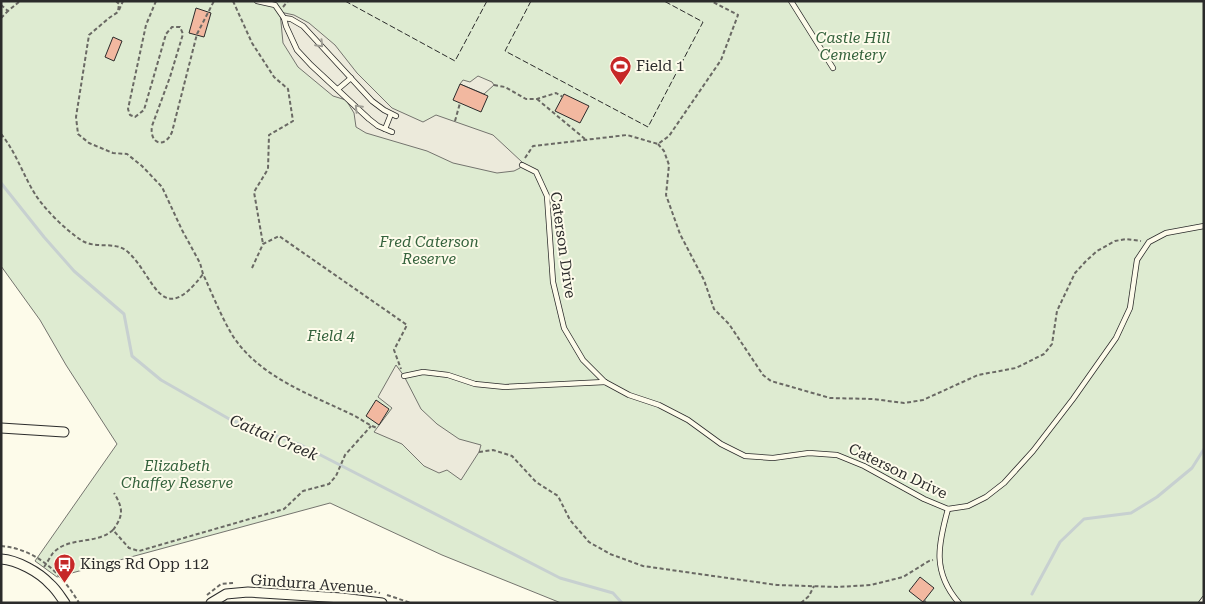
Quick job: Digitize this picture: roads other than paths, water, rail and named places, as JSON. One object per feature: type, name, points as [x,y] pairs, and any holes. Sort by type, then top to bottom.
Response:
[{"type":"street","points":[[1,428],[64,432]]},
{"type":"street","points":[[1,559],[9,560],[39,574],[50,583],[64,603]]},
{"type":"street","name":"Gindurra Avenue","points":[[211,603],[226,594],[248,592],[342,598],[382,603]]},
{"type":"lane","points":[[256,1],[275,6],[284,18],[297,50],[311,66],[369,119],[378,126],[392,132]]},
{"type":"lane","points":[[791,1],[834,68]]},
{"type":"lane","points":[[284,18],[291,19],[303,26],[379,107],[393,115],[385,129]]},
{"type":"lane","points":[[338,89],[351,78]]},
{"type":"lane","name":"Caterson Drive","points":[[522,165],[536,172],[547,196],[553,282],[564,328],[583,360],[605,382],[629,395],[659,405],[688,420],[721,444],[746,456],[773,458],[809,453],[837,456],[864,466],[924,499],[948,509],[968,506],[986,497],[1004,482],[1033,451],[1073,399],[1116,338],[1130,308],[1137,260],[1149,242],[1166,233],[1204,226]]},
{"type":"lane","points":[[404,376],[422,372],[448,375],[475,384],[505,387],[605,382]]},
{"type":"lane","points":[[948,509],[939,559],[942,578],[959,603]]},
{"type":"lane","points":[[1201,603],[1204,599]]},
{"type":"waterway","name":"Cattai Creek","points":[[1,183],[74,271],[124,314],[132,356],[161,380],[231,420],[301,445],[560,578],[613,593],[622,603]]},
{"type":"waterway","points":[[1032,594],[1060,542],[1084,519],[1131,513],[1157,497],[1192,468],[1204,449]]},
{"type":"place","name":"Field 1","points":[[620,85]]},
{"type":"place","name":"Kings Rd Opp 112","points":[[64,583]]},
{"type":"park label","name":"Castle Hill Cemetery","points":[[853,46]]},
{"type":"park label","name":"Fred Caterson Reserve","points":[[429,250]]},
{"type":"park label","name":"Field 4","points":[[331,336]]},
{"type":"park label","name":"Elizabeth Chaffey Reserve","points":[[177,474]]}]
